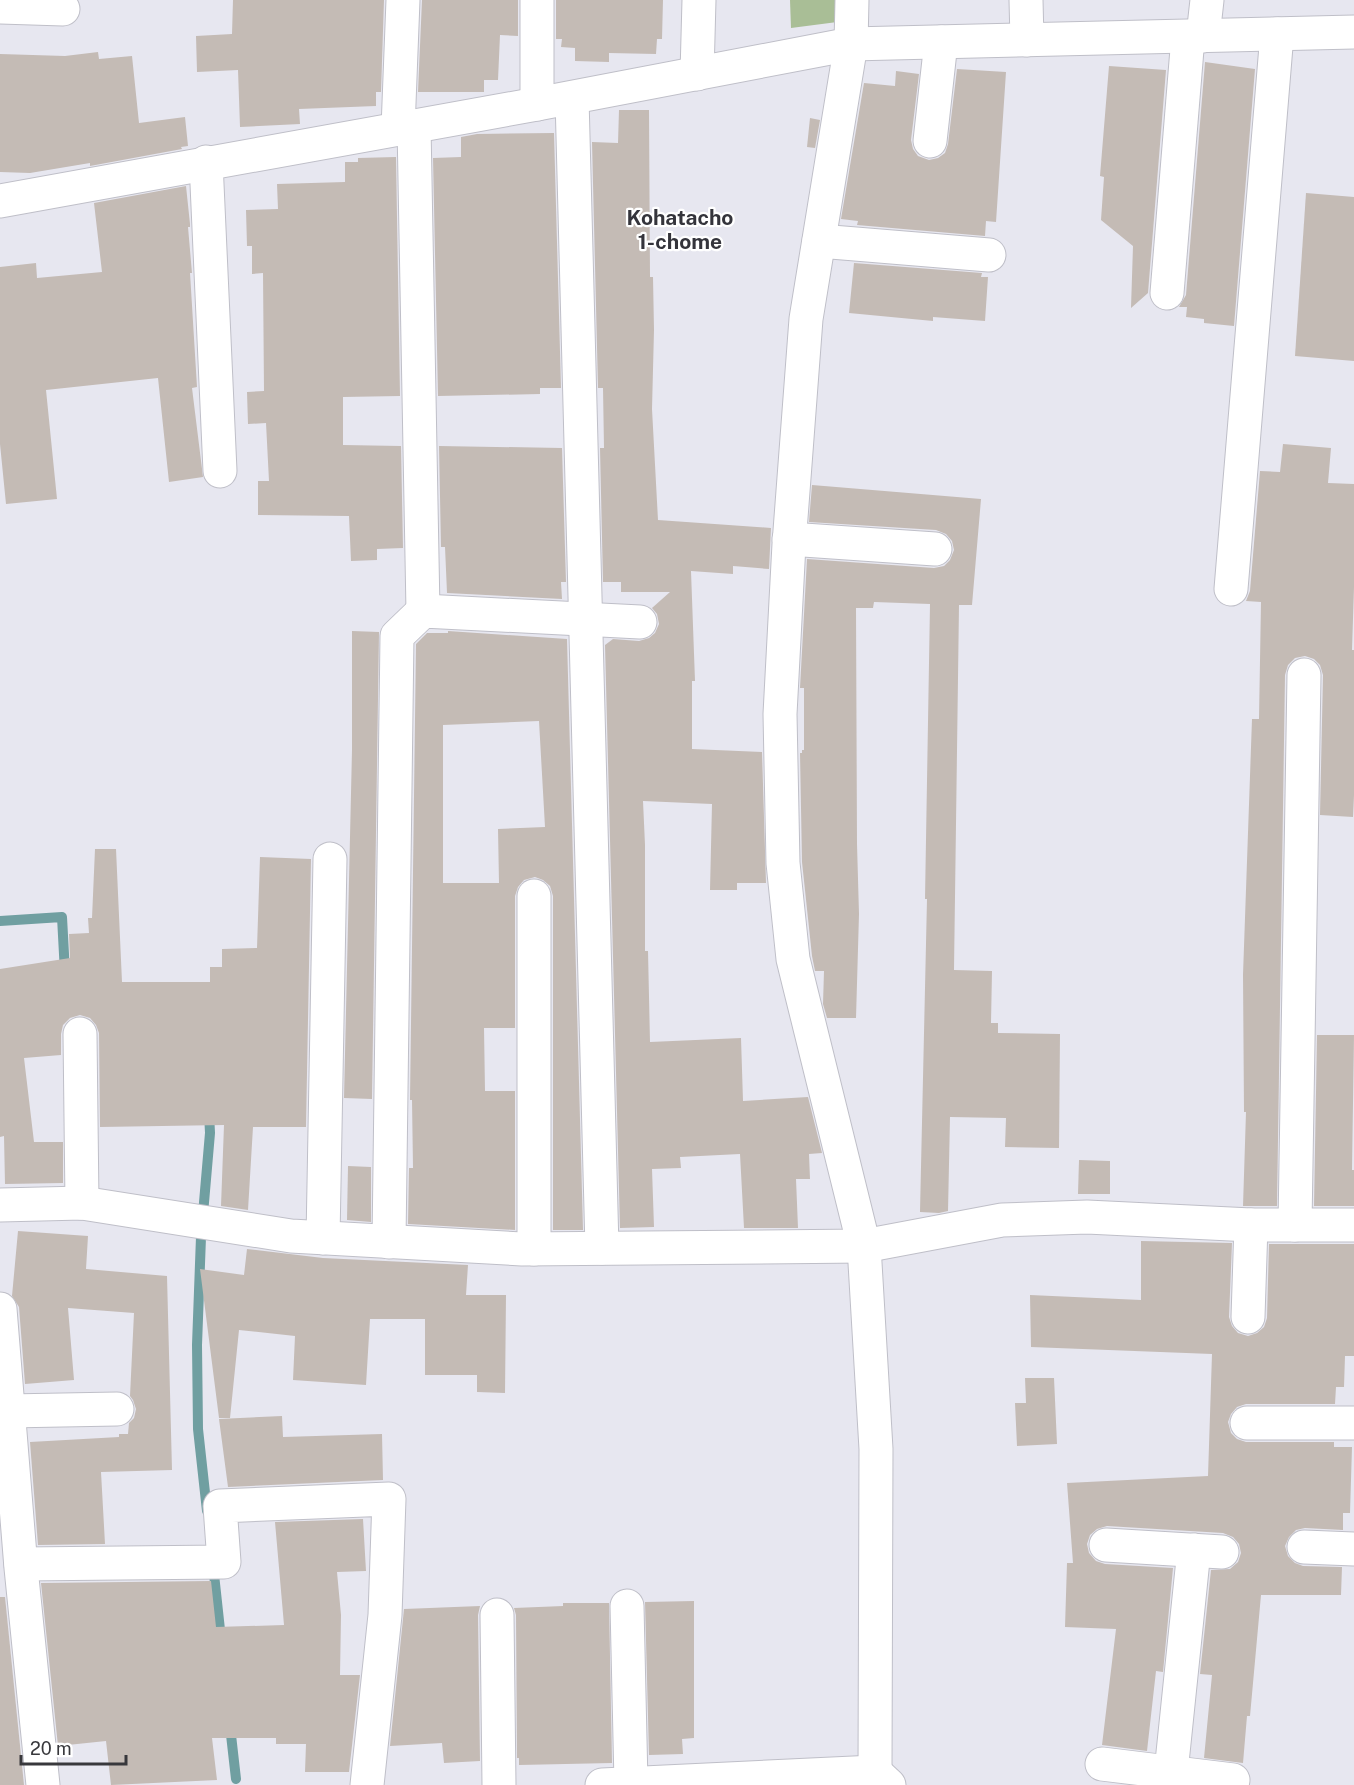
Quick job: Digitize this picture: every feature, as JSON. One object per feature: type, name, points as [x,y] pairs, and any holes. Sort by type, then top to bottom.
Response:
[{"type":"street","points":[[403,0],[423,611]]},
{"type":"street","points":[[537,0],[537,104]]},
{"type":"street","points":[[697,74],[699,0]]},
{"type":"street","points":[[627,1606],[616,1784],[873,1779],[876,1449],[864,1246],[793,959],[783,863],[780,714],[789,539],[806,320],[851,44],[852,0]]},
{"type":"street","points":[[1026,0],[1027,40]]},
{"type":"street","points":[[1167,293],[1196,36],[1207,0]]},
{"type":"street","points":[[0,7],[63,9]]},
{"type":"street","points":[[0,201],[206,162],[572,98],[851,44],[1354,32]]},
{"type":"street","points":[[1231,590],[1277,34]]},
{"type":"street","points":[[930,141],[942,42]]},
{"type":"street","points":[[572,98],[602,1248]]},
{"type":"street","points":[[206,162],[220,471]]},
{"type":"street","points":[[819,241],[989,255]]},
{"type":"street","points":[[789,539],[935,549]]},
{"type":"street","points":[[389,1242],[397,636],[423,611],[640,622]]},
{"type":"street","points":[[1295,1225],[1304,675]]},
{"type":"street","points":[[323,1238],[330,859]]},
{"type":"street","points":[[534,896],[534,1249]]},
{"type":"street","points":[[80,1034],[82,1203]]},
{"type":"street","points":[[0,1205],[82,1203],[291,1236],[534,1249],[864,1246],[1002,1220],[1087,1216],[1251,1225],[1354,1225]]},
{"type":"street","points":[[1248,1317],[1251,1225]]},
{"type":"street","points":[[0,1309],[8,1411],[14,1567],[44,1785]]},
{"type":"street","points":[[8,1411],[117,1409]]},
{"type":"street","points":[[1247,1423],[1354,1423]]},
{"type":"street","points":[[14,1567],[224,1562],[220,1506],[389,1499],[385,1615],[367,1785]]},
{"type":"street","points":[[1106,1545],[1208,1551],[1171,1772]]},
{"type":"street","points":[[1304,1547],[1354,1549]]},
{"type":"street","points":[[497,1615],[500,1785]]},
{"type":"street","points":[[1102,1764],[1233,1780],[1232,1785]]},
{"type":"green space","points":[[790,0],[845,0],[845,21],[791,28]]},
{"type":"building","points":[[233,0],[384,0],[381,92],[376,92],[376,106],[299,109],[300,124],[240,127],[238,70],[197,72],[196,36],[232,34]]},
{"type":"building","points":[[422,0],[518,0],[518,36],[500,35],[498,80],[484,80],[484,92],[418,92]]},
{"type":"building","points":[[556,0],[663,0],[662,39],[657,39],[656,54],[609,53],[609,62],[575,61],[575,48],[561,47],[562,39],[556,39]]},
{"type":"building","points":[[98,52],[99,59],[132,56],[139,123],[185,117],[188,146],[90,166],[90,163],[30,173],[0,172],[0,54],[65,56]]},
{"type":"building","points":[[1205,62],[1255,69],[1234,326],[1204,323],[1204,319],[1186,317],[1187,307],[1179,307],[1186,295]]},
{"type":"building","points":[[1109,66],[1166,70],[1148,293],[1131,308],[1133,246],[1101,220],[1104,177],[1100,176]]},
{"type":"building","points":[[957,69],[1006,72],[996,222],[986,221],[985,236],[857,225],[858,221],[841,219],[864,83],[895,86],[896,71],[919,74],[911,140],[918,156],[929,160],[945,153],[948,144]]},
{"type":"building","points":[[619,110],[649,110],[650,277],[653,277],[654,330],[652,409],[658,520],[771,528],[769,569],[733,566],[733,574],[691,571],[695,681],[692,681],[692,749],[762,752],[766,883],[737,883],[737,890],[710,890],[712,804],[643,801],[645,951],[648,951],[650,1042],[741,1038],[743,1101],[808,1097],[822,1153],[809,1154],[810,1179],[796,1179],[798,1228],[744,1228],[740,1154],[680,1157],[681,1168],[652,1169],[654,1227],[620,1228],[605,645],[613,639],[639,641],[649,638],[655,633],[659,624],[657,614],[652,608],[670,592],[621,592],[621,582],[603,582],[600,448],[604,448],[603,388],[598,388],[592,142],[618,143]]},
{"type":"building","points":[[810,118],[820,120],[815,148],[807,147]]},
{"type":"building","points":[[554,133],[561,388],[540,388],[540,394],[438,396],[433,158],[461,157],[461,137],[477,134]]},
{"type":"building","points":[[396,157],[400,396],[343,397],[343,445],[401,446],[403,548],[377,549],[377,560],[351,561],[349,516],[258,515],[258,481],[269,481],[266,423],[248,424],[247,392],[264,391],[263,273],[252,274],[252,246],[247,246],[246,210],[278,209],[277,184],[345,182],[345,162],[358,162],[358,158]]},
{"type":"building","points":[[186,186],[190,224],[188,227],[197,387],[192,388],[203,477],[169,482],[158,378],[46,390],[57,499],[6,504],[0,444],[0,267],[36,263],[37,278],[102,272],[94,203]]},
{"type":"building","points":[[1306,193],[1354,197],[1354,361],[1295,356]]},
{"type":"building","points":[[854,263],[982,273],[981,277],[988,277],[985,321],[933,317],[933,321],[849,313]]},
{"type":"building","points":[[1283,444],[1331,448],[1328,483],[1354,484],[1353,817],[1320,815],[1323,675],[1320,665],[1314,659],[1305,656],[1295,658],[1288,665],[1285,675],[1277,1206],[1243,1206],[1246,1112],[1244,1112],[1243,975],[1252,719],[1259,719],[1261,602],[1246,601],[1250,591],[1260,471],[1280,472]]},
{"type":"building","points":[[439,446],[562,448],[566,582],[561,582],[562,599],[447,593],[445,547],[441,547]]},
{"type":"building","points":[[812,485],[981,499],[972,605],[959,605],[954,970],[992,971],[991,1023],[998,1023],[998,1033],[1060,1034],[1059,1148],[1005,1147],[1006,1118],[950,1117],[948,1211],[939,1213],[920,1212],[927,899],[925,899],[930,604],[874,602],[873,608],[856,608],[859,914],[856,1018],[827,1018],[823,1004],[824,971],[815,971],[812,956],[802,862],[800,753],[804,750],[804,688],[800,688],[807,559],[934,568],[944,566],[950,560],[954,550],[952,541],[946,534],[936,530],[809,522]]},
{"type":"building","points":[[352,631],[379,632],[372,1099],[344,1098],[352,750]]},
{"type":"building","points":[[448,631],[567,639],[583,1230],[553,1230],[553,896],[550,886],[535,877],[524,880],[515,896],[515,1028],[484,1028],[485,1091],[515,1091],[515,1230],[408,1224],[409,1168],[413,1168],[412,1100],[410,1100],[416,644],[427,633],[448,633]],"holes":[[[539,721],[545,827],[498,829],[499,883],[443,883],[443,725]]]},
{"type":"building","points":[[95,849],[116,849],[122,982],[210,982],[210,967],[222,967],[222,949],[257,948],[260,857],[311,859],[306,1127],[253,1127],[248,1210],[221,1206],[224,1125],[100,1127],[99,1033],[90,1018],[80,1015],[70,1018],[63,1025],[61,1055],[24,1058],[34,1142],[63,1142],[63,1183],[5,1184],[4,1136],[0,1137],[0,969],[70,958],[69,934],[89,933],[88,918],[92,918]]},
{"type":"building","points":[[1317,1035],[1354,1035],[1352,1170],[1354,1170],[1354,1206],[1314,1206]]},
{"type":"building","points":[[1079,1160],[1110,1161],[1110,1194],[1078,1194]]},
{"type":"building","points":[[348,1166],[371,1167],[371,1222],[347,1220]]},
{"type":"building","points":[[18,1231],[88,1236],[86,1269],[167,1276],[172,1470],[101,1472],[105,1544],[38,1545],[30,1442],[119,1437],[119,1434],[128,1434],[129,1423],[134,1418],[136,1409],[130,1396],[134,1313],[68,1308],[74,1380],[25,1384],[19,1307],[12,1296]]},
{"type":"building","points":[[1141,1241],[1232,1243],[1229,1317],[1238,1333],[1248,1336],[1264,1327],[1267,1318],[1269,1244],[1354,1244],[1354,1356],[1345,1356],[1344,1387],[1336,1387],[1335,1404],[1246,1404],[1237,1407],[1228,1422],[1231,1433],[1237,1439],[1246,1442],[1334,1442],[1334,1447],[1352,1447],[1350,1513],[1343,1513],[1343,1530],[1305,1528],[1296,1530],[1289,1537],[1285,1546],[1288,1556],[1295,1563],[1303,1566],[1342,1567],[1341,1595],[1261,1595],[1250,1716],[1247,1716],[1243,1763],[1204,1758],[1212,1675],[1200,1674],[1211,1570],[1230,1569],[1238,1562],[1241,1553],[1239,1544],[1233,1537],[1223,1533],[1107,1526],[1097,1529],[1090,1535],[1087,1544],[1089,1553],[1096,1561],[1105,1564],[1173,1568],[1163,1672],[1156,1671],[1147,1751],[1102,1745],[1116,1629],[1065,1627],[1067,1563],[1073,1563],[1067,1483],[1208,1476],[1212,1354],[1031,1347],[1030,1295],[1141,1300]]},
{"type":"building","points":[[247,1249],[323,1258],[468,1265],[466,1295],[506,1295],[505,1393],[477,1392],[477,1375],[425,1375],[425,1319],[370,1319],[366,1385],[293,1380],[295,1336],[239,1330],[230,1418],[219,1418],[200,1269],[244,1275]]},
{"type":"building","points":[[1025,1378],[1054,1378],[1057,1444],[1017,1446],[1015,1403],[1026,1403]]},
{"type":"building","points":[[282,1416],[283,1437],[382,1434],[383,1480],[228,1487],[219,1419]]},
{"type":"building","points":[[363,1519],[366,1571],[337,1572],[341,1615],[340,1675],[360,1675],[349,1772],[305,1772],[306,1744],[276,1744],[276,1738],[212,1738],[217,1780],[111,1785],[106,1741],[58,1746],[41,1583],[211,1581],[216,1627],[284,1625],[275,1522]]},
{"type":"building","points":[[0,1597],[5,1597],[24,1785],[0,1785]]},
{"type":"building","points":[[694,1601],[694,1738],[682,1739],[683,1754],[649,1755],[645,1602]]},
{"type":"building","points":[[563,1603],[609,1603],[612,1763],[519,1765],[514,1608],[563,1606]]},
{"type":"building","points":[[480,1606],[478,1615],[480,1761],[444,1763],[442,1743],[390,1746],[404,1609]]},
{"type":"waterway","points":[[0,921],[62,917],[65,973]]},
{"type":"waterway","points":[[207,1511],[198,1429],[197,1345],[201,1237],[210,1133],[209,1113]]},
{"type":"waterway","points":[[213,1565],[221,1639]]},
{"type":"waterway","points":[[230,1726],[236,1779]]},
{"type":"district","name":"Kohatacho 1-chome","points":[[680,230]]}]
